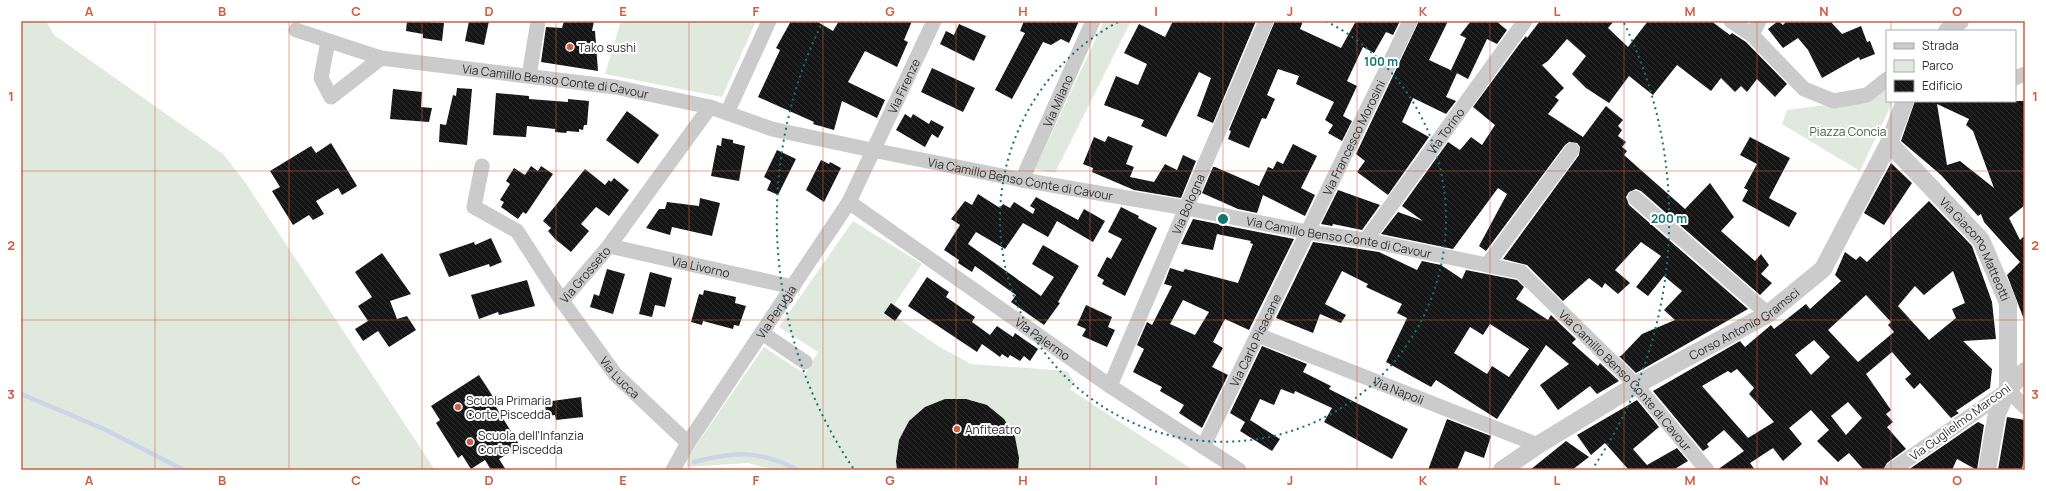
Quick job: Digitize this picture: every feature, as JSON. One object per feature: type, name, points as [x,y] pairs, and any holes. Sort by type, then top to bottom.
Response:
[{"type":"street","points":[[529,76],[538,21]]},
{"type":"street","points":[[727,113],[770,21]]},
{"type":"street","name":"Via Firenze","points":[[872,150],[934,21]]},
{"type":"street","name":"Via Milano","points":[[1022,180],[1093,21]]},
{"type":"street","name":"Via Bologna","points":[[1110,386],[1266,21]]},
{"type":"street","name":"Via Francesco Morosini","points":[[1307,232],[1410,21]]},
{"type":"street","name":"Via Torino","points":[[1366,240],[1525,21]]},
{"type":"street","points":[[1731,21],[1752,35],[1804,89],[1834,101],[1867,95],[1886,80]]},
{"type":"street","points":[[1752,35],[1759,21]]},
{"type":"street","points":[[1948,30],[1960,21]]},
{"type":"street","name":"Via Camillo Benso Conte di Cavour","points":[[296,30],[381,58],[615,87],[710,107],[772,129],[872,150],[1022,180],[1186,208],[1307,232],[1366,240],[1521,272],[1636,385],[1707,470]]},
{"type":"street","points":[[328,41],[320,78],[331,97],[381,58]]},
{"type":"street","name":"Corso Antonio Gramsci","points":[[1502,470],[1538,445],[1636,385],[1768,314],[1823,269],[1889,143],[1904,102]]},
{"type":"street","name":"Via Grosseto","points":[[482,166],[474,207],[516,231],[562,301],[609,246],[710,107]]},
{"type":"street","name":"Via Giacomo Matteotti","points":[[1889,143],[1981,240],[2008,303],[2008,390],[1997,413],[1986,470]]},
{"type":"street","name":"Via Perugia","points":[[673,470],[688,443],[848,202],[872,150]]},
{"type":"street","points":[[1487,266],[1572,150]]},
{"type":"street","points":[[1635,198],[1768,314]]},
{"type":"street","name":"Via Palermo","points":[[848,202],[1110,386],[1239,470]]},
{"type":"street","name":"Via Carlo Pisacane","points":[[1203,447],[1307,232]]},
{"type":"street","name":"Via Livorno","points":[[609,246],[793,287]]},
{"type":"street","name":"Via Lucca","points":[[562,301],[616,374],[688,443]]},
{"type":"street","points":[[762,333],[805,362]]},
{"type":"street","name":"Via Napoli","points":[[1258,335],[1538,445]]},
{"type":"street","name":"Via Guglielmo Marconi","points":[[1892,470],[2008,390],[2025,371]]},
{"type":"street","points":[[2008,390],[2025,407]]},
{"type":"green space","points":[[21,21],[46,21],[54,35],[223,154],[245,182],[435,470],[21,470]]},
{"type":"green space","points":[[621,21],[756,21],[722,97],[605,74]]},
{"type":"green space","points":[[1104,21],[1131,21],[1055,173],[1035,169]]},
{"type":"green space","name":"Piazza Concia","points":[[1886,85],[1886,102],[1893,102],[1860,171],[1782,124],[1787,110],[1871,99]]},
{"type":"green space","points":[[853,221],[922,264],[889,312],[938,346],[971,364],[1067,371],[1073,380],[1071,390],[1193,470],[774,470],[748,463],[686,467],[688,457],[764,347],[805,374],[818,352],[779,327]]},
{"type":"building","points":[[407,21],[444,23],[442,41],[423,38],[423,34],[406,31]]},
{"type":"building","points":[[469,21],[489,21],[484,45],[465,41]]},
{"type":"building","name":"Tako sushi","points":[[564,21],[594,21],[592,31],[595,31],[598,71],[541,62],[546,27],[562,28]]},
{"type":"building","points":[[791,21],[816,21],[833,31],[839,21],[912,21],[904,40],[908,42],[897,67],[865,51],[848,82],[885,100],[877,118],[842,101],[834,130],[813,124],[814,122],[758,97],[780,50],[776,48]]},
{"type":"building","points":[[1024,21],[1079,21],[1069,43],[1061,39],[1051,45],[1043,42],[1012,99],[995,90],[1025,33],[1020,31]]},
{"type":"building","points":[[1173,21],[1256,21],[1213,123],[1197,116],[1211,78],[1199,72],[1166,137],[1141,126],[1144,120],[1104,105],[1116,76],[1138,85],[1147,64],[1124,53],[1139,24],[1165,37]]},
{"type":"building","points":[[1275,21],[1303,21],[1300,29],[1341,48],[1356,21],[1400,21],[1393,35],[1386,32],[1374,53],[1363,47],[1347,81],[1357,86],[1343,116],[1352,121],[1342,141],[1328,133],[1333,125],[1325,120],[1334,102],[1296,84],[1299,76],[1278,69],[1267,95],[1275,99],[1266,119],[1262,118],[1249,148],[1228,139],[1231,131],[1229,130]]},
{"type":"building","points":[[1419,21],[1448,21],[1429,60],[1457,73],[1446,97],[1456,101],[1446,114],[1413,98],[1402,122],[1429,137],[1388,195],[1357,172],[1365,161],[1356,154]]},
{"type":"building","points":[[1471,21],[1496,21],[1507,30],[1497,44],[1487,39],[1468,79],[1451,70],[1466,38],[1460,35]]},
{"type":"building","points":[[1540,21],[1614,21],[1608,28],[1628,47],[1648,21],[1711,21],[1730,35],[1732,33],[1746,42],[1787,84],[1775,97],[1757,79],[1747,92],[1741,86],[1735,92],[1721,78],[1711,91],[1677,65],[1653,95],[1629,76],[1609,103],[1586,88],[1572,74],[1586,56],[1567,39],[1548,61],[1542,65],[1564,88],[1555,97],[1559,100],[1548,114],[1583,137],[1606,106],[1623,120],[1618,126],[1622,130],[1618,136],[1626,142],[1622,147],[1627,151],[1624,155],[1685,209],[1710,183],[1734,217],[1721,231],[1755,261],[1761,254],[1769,265],[1761,274],[1772,283],[1760,295],[1641,191],[1636,189],[1629,192],[1626,197],[1629,205],[1748,309],[1636,373],[1619,356],[1621,356],[1642,334],[1675,320],[1664,310],[1682,291],[1664,276],[1648,296],[1636,287],[1661,256],[1641,242],[1615,270],[1630,283],[1618,294],[1605,283],[1602,288],[1589,278],[1563,301],[1527,265],[1503,259],[1579,155],[1580,147],[1577,143],[1569,142],[1565,145],[1486,251],[1479,246],[1507,194],[1498,188],[1453,249],[1381,234],[1398,212],[1423,221],[1402,206],[1448,142],[1460,150],[1471,137],[1482,145],[1495,125],[1473,107],[1521,42],[1526,36],[1527,38]]},
{"type":"building","points":[[1778,21],[1783,25],[1787,21],[1830,21],[1842,34],[1861,26],[1867,42],[1870,41],[1875,54],[1860,60],[1859,57],[1822,78],[1808,50],[1798,38],[1783,48],[1768,29]]},
{"type":"building","points":[[959,24],[986,36],[974,61],[940,44],[946,31],[954,35]]},
{"type":"building","points":[[932,68],[975,88],[963,112],[921,92]]},
{"type":"building","points":[[457,88],[472,89],[467,145],[439,142],[440,124],[446,125],[453,95],[456,96]]},
{"type":"building","points":[[393,89],[422,92],[421,107],[432,108],[429,122],[390,119]]},
{"type":"building","points":[[496,93],[529,96],[529,99],[568,102],[568,99],[589,101],[587,125],[584,125],[583,130],[579,129],[579,132],[555,132],[555,129],[527,126],[526,137],[493,135]]},
{"type":"building","points":[[2025,101],[2025,205],[2009,218],[2020,240],[2025,235],[2025,322],[2007,275],[2020,262],[1984,222],[1981,214],[1978,216],[1941,175],[1901,141],[1915,102]],"holes":[[[1937,104],[1969,119],[1966,125],[1973,131],[1994,188],[1960,161],[1947,165]]]},
{"type":"building","points":[[627,111],[659,135],[638,164],[606,140]]},
{"type":"building","points":[[905,114],[911,118],[913,114],[929,124],[931,120],[944,127],[938,138],[932,134],[925,147],[896,130]]},
{"type":"building","points":[[1108,136],[1133,146],[1126,164],[1134,167],[1130,177],[1154,182],[1165,164],[1177,170],[1183,155],[1196,161],[1181,198],[1134,190],[1092,172],[1093,168],[1083,164],[1094,137],[1105,142]]},
{"type":"building","points":[[1750,137],[1790,158],[1769,198],[1797,213],[1789,227],[1742,201],[1748,190],[1744,188],[1757,164],[1740,155]]},
{"type":"building","points":[[722,138],[733,140],[733,143],[745,146],[739,181],[711,176],[717,145],[721,146]]},
{"type":"building","points":[[331,143],[357,186],[342,195],[338,188],[316,201],[324,214],[313,220],[309,215],[293,225],[272,191],[280,187],[270,171],[311,146],[316,153]]},
{"type":"building","points":[[1293,144],[1317,156],[1301,188],[1315,195],[1305,216],[1263,195],[1257,213],[1238,209],[1202,193],[1213,167],[1259,186],[1268,167],[1273,169],[1277,161],[1283,164]]},
{"type":"building","points":[[777,150],[796,159],[778,195],[767,190],[771,181],[764,177]]},
{"type":"building","points":[[821,160],[829,164],[830,162],[841,168],[824,202],[806,190]]},
{"type":"building","points":[[1891,163],[1912,183],[1884,225],[1864,213]]},
{"type":"building","points":[[531,166],[538,171],[541,166],[553,174],[526,214],[523,212],[518,219],[501,207],[504,202],[500,200],[510,184],[506,181],[514,168],[525,175]]},
{"type":"building","points":[[585,169],[605,185],[609,180],[611,182],[614,178],[629,190],[609,216],[596,207],[581,224],[589,231],[571,252],[555,239],[548,231],[551,228],[543,221]]},
{"type":"building","points":[[1338,190],[1380,205],[1362,230],[1333,224],[1332,226],[1321,224]]},
{"type":"building","points":[[978,194],[1000,208],[1003,204],[1010,208],[1014,202],[1033,214],[1035,209],[1030,206],[1036,197],[1078,220],[1084,209],[1105,221],[1093,242],[1057,221],[1048,237],[1023,223],[1005,249],[976,232],[968,244],[1041,296],[1054,277],[1032,264],[1043,245],[1079,266],[1058,302],[1060,303],[1044,325],[1011,302],[1016,295],[975,266],[972,272],[958,263],[959,260],[944,250],[960,225],[951,219],[965,201],[972,205]]},
{"type":"building","points":[[700,198],[720,203],[712,236],[672,227],[670,235],[646,228],[659,209],[665,209],[667,202],[699,206]]},
{"type":"building","points":[[1929,201],[1972,246],[1992,302],[1996,339],[1963,341],[1992,369],[1990,388],[1956,411],[1959,413],[1951,418],[1920,383],[1914,389],[1905,379],[1911,374],[1892,352],[1866,374],[1891,410],[1886,414],[1893,422],[1887,427],[1906,449],[1887,463],[1883,470],[1864,470],[1849,453],[1838,462],[1817,441],[1829,430],[1811,410],[1789,428],[1802,444],[1783,461],[1773,448],[1750,463],[1755,470],[1717,470],[1744,451],[1724,430],[1707,444],[1709,447],[1703,451],[1653,391],[1740,341],[1745,347],[1771,325],[1774,329],[1806,304],[1810,309],[1841,281],[1835,275],[1845,252],[1856,260],[1860,256],[1867,262]],"holes":[[[1953,271],[1965,303],[1952,309],[1956,318],[1929,340],[1898,306],[1915,286],[1924,295]],[[1866,295],[1891,322],[1888,325],[1894,332],[1858,362],[1828,330]],[[1814,340],[1830,357],[1811,375],[1795,355]],[[1737,369],[1754,388],[1749,394],[1774,422],[1748,438],[1702,386],[1728,371],[1731,373]],[[1848,402],[1862,418],[1846,435],[1831,416]]]},
{"type":"building","points":[[1121,207],[1139,216],[1138,218],[1157,228],[1125,296],[1102,284],[1104,280],[1097,276],[1107,257],[1111,259],[1122,239],[1108,232]]},
{"type":"building","points":[[1193,219],[1294,239],[1249,330],[1225,319],[1213,342],[1223,348],[1212,367],[1228,375],[1202,428],[1179,413],[1184,405],[1160,391],[1162,387],[1133,372],[1144,349],[1137,345],[1147,322],[1152,325],[1172,286],[1164,284],[1170,268],[1183,272],[1185,269],[1238,283],[1253,244],[1250,243],[1251,241],[1217,234],[1213,250],[1181,244]],"holes":[[[1183,300],[1209,312],[1195,335],[1170,324]]]},
{"type":"building","points":[[491,238],[502,262],[490,267],[489,264],[449,277],[439,254],[474,242],[475,245]]},
{"type":"building","points":[[1313,242],[1379,252],[1417,270],[1422,261],[1441,265],[1462,279],[1466,270],[1517,280],[1524,287],[1516,299],[1548,320],[1551,315],[1576,339],[1572,343],[1598,366],[1600,363],[1619,381],[1597,394],[1590,386],[1558,410],[1540,385],[1569,364],[1546,345],[1497,419],[1436,380],[1431,387],[1386,362],[1407,318],[1397,313],[1402,304],[1366,287],[1368,284],[1342,271],[1325,304],[1346,315],[1341,323],[1320,314],[1313,333],[1276,318]],"holes":[[[1490,324],[1529,349],[1509,377],[1492,366],[1487,374],[1454,353],[1470,327],[1483,335]]]},
{"type":"building","points":[[382,253],[411,294],[390,301],[397,319],[407,316],[416,330],[389,347],[378,331],[363,341],[355,329],[368,321],[358,306],[372,297],[355,272]]},
{"type":"building","points":[[607,269],[625,274],[613,314],[590,307],[594,294],[599,296]]},
{"type":"building","points":[[650,272],[672,278],[665,307],[655,305],[652,317],[639,314]]},
{"type":"building","points":[[927,277],[949,292],[946,297],[975,317],[972,322],[990,335],[997,326],[1013,337],[1015,333],[1038,349],[1030,361],[1024,356],[1020,361],[1010,355],[1008,358],[1002,354],[1000,357],[982,344],[977,352],[908,306]]},
{"type":"building","points":[[527,280],[535,306],[499,315],[498,312],[479,319],[471,295]]},
{"type":"building","points":[[704,290],[736,297],[735,303],[746,306],[739,326],[734,325],[733,329],[703,321],[702,325],[691,322],[699,294],[703,295]]},
{"type":"building","points":[[891,303],[902,311],[895,321],[884,313]]},
{"type":"building","points":[[1086,305],[1112,317],[1108,327],[1115,330],[1107,347],[1082,336],[1086,329],[1077,325]]},
{"type":"building","points":[[1262,346],[1307,364],[1303,372],[1331,386],[1329,389],[1408,429],[1392,459],[1324,422],[1332,408],[1295,391],[1294,394],[1281,389],[1274,405],[1260,399],[1250,420],[1280,439],[1272,451],[1240,431],[1245,422],[1230,413]]},
{"type":"building","points":[[479,375],[499,406],[496,407],[520,446],[499,459],[506,470],[491,470],[485,460],[471,469],[462,455],[458,458],[436,423],[440,420],[431,406]]},
{"type":"building","points":[[581,397],[583,417],[556,420],[555,415],[546,416],[545,402]]},
{"type":"building","name":"Anfiteatro","points":[[945,399],[966,399],[987,405],[1004,419],[1015,437],[1019,458],[1018,470],[897,470],[896,461],[899,440],[909,421],[925,407]]},
{"type":"building","points":[[1637,400],[1659,427],[1633,449],[1647,465],[1677,448],[1688,461],[1673,470],[1629,470],[1605,443],[1591,455],[1577,435]]},
{"type":"building","points":[[2007,417],[2025,420],[2025,450],[2022,470],[1998,470]]},
{"type":"building","points":[[1447,419],[1491,436],[1484,458],[1465,451],[1457,470],[1428,470]]},
{"type":"building","points":[[1978,422],[1984,425],[1977,470],[1957,459],[1952,470],[1908,470]]},
{"type":"building","points":[[1566,441],[1589,457],[1572,470],[1530,470]]},
{"type":"waterway","points":[[21,394],[104,429],[184,470]]},
{"type":"waterway","points":[[694,462],[735,454],[747,454],[784,463],[798,470]]},
{"type":"place","name":"Tako sushi","points":[[570,47]]},
{"type":"place","name":"Scuola Primaria Corte Piscedda","points":[[458,407]]},
{"type":"place","name":"Anfiteatro","points":[[957,429]]},
{"type":"place","name":"Scuola dell'Infanzia Corte Piscedda","points":[[470,442]]}]
